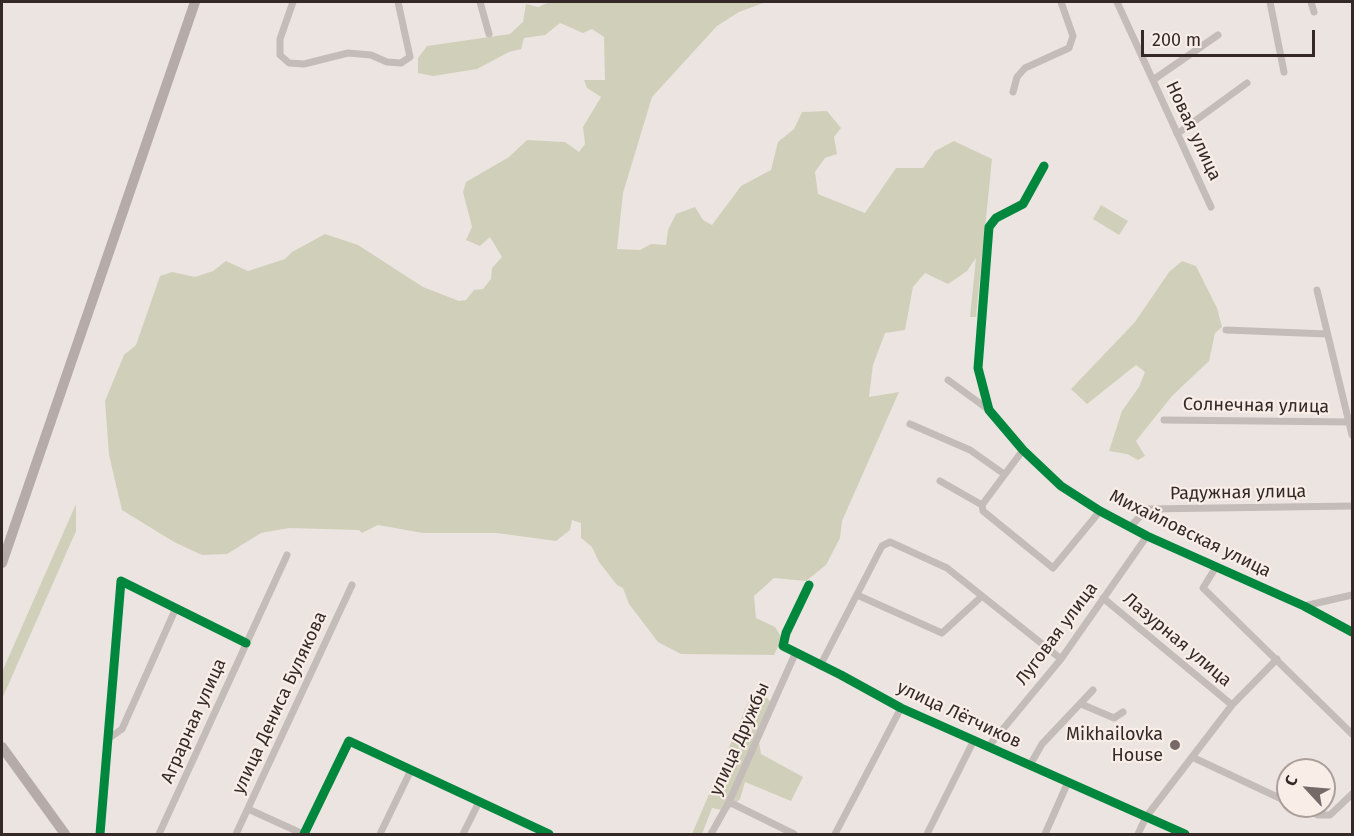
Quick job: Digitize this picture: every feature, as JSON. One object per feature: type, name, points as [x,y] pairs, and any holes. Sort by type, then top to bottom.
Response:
[{"type":"main road","points":[[2,563],[195,2]]},
{"type":"main road","points":[[2,747],[65,834]]},
{"type":"street","points":[[293,2],[280,39],[280,55],[289,63],[304,64],[348,53],[371,55],[387,62],[401,63],[410,57],[398,2]]},
{"type":"street","points":[[480,2],[489,34]]},
{"type":"street","points":[[1013,93],[1017,77],[1025,68],[1069,48],[1073,36],[1061,2]]},
{"type":"street","name":"Новая улица","points":[[1116,2],[1211,207]]},
{"type":"street","points":[[1270,2],[1284,72]]},
{"type":"street","points":[[1311,2],[1314,12]]},
{"type":"street","points":[[1153,80],[1218,35]]},
{"type":"street","points":[[1178,134],[1247,83]]},
{"type":"street","name":"Михайловская улица","points":[[1044,166],[1023,204],[996,218],[989,226],[978,368],[989,410],[1023,450],[1061,486],[1100,510],[1147,536],[1304,606],[1353,632]]},
{"type":"street","points":[[1317,290],[1353,435]]},
{"type":"street","points":[[1226,330],[1327,334]]},
{"type":"street","points":[[948,381],[989,410]]},
{"type":"street","name":"Солнечная улица","points":[[1164,420],[1349,422]]},
{"type":"street","points":[[910,424],[970,450],[1004,474]]},
{"type":"street","points":[[1023,450],[982,505],[983,511],[1053,568],[1100,510]]},
{"type":"street","points":[[940,481],[982,505]]},
{"type":"street","name":"Радужная улица","points":[[1131,526],[1147,509],[1353,506]]},
{"type":"street","name":"Луговая улица","points":[[988,747],[1061,659],[1147,536]]},
{"type":"street","points":[[820,666],[885,542],[890,542],[946,568],[1061,659]]},
{"type":"street","name":"Аграрная улица","points":[[159,834],[287,555]]},
{"type":"street","points":[[1216,567],[1203,588],[1353,734]]},
{"type":"street","points":[[100,834],[121,581],[246,643]]},
{"type":"street","name":"улица Дениса Булякова","points":[[236,834],[352,585]]},
{"type":"street","points":[[795,654],[783,646],[786,633],[808,585]]},
{"type":"street","points":[[857,595],[942,633],[981,597]]},
{"type":"street","points":[[1304,606],[1353,595]]},
{"type":"street","name":"Лазурная улица","points":[[1103,598],[1232,705]]},
{"type":"street","points":[[108,739],[122,729],[176,608]]},
{"type":"street","name":"улица Лётчиков","points":[[795,654],[974,742],[1185,834]]},
{"type":"street","name":"улица Дружбы","points":[[711,834],[729,802],[795,654]]},
{"type":"street","points":[[1138,834],[1146,817],[1232,705],[1277,659]]},
{"type":"street","points":[[1030,765],[1042,744],[1093,690]]},
{"type":"street","points":[[1081,704],[1114,718],[1122,712]]},
{"type":"street","points":[[835,834],[901,708]]},
{"type":"street","points":[[248,809],[304,834],[349,741],[545,834]]},
{"type":"street","points":[[927,834],[974,742]]},
{"type":"street","points":[[1192,757],[1276,796]]},
{"type":"street","points":[[380,834],[411,770]]},
{"type":"street","points":[[1045,834],[1068,782]]},
{"type":"street","points":[[1336,810],[1353,794]]},
{"type":"street","points":[[463,834],[479,802]]},
{"type":"street","points":[[729,802],[794,834]]},
{"type":"green space","points":[[550,2],[766,2],[739,12],[717,26],[652,97],[623,193],[617,249],[640,250],[651,244],[666,245],[668,230],[676,214],[695,207],[703,220],[712,225],[741,186],[771,170],[778,142],[794,129],[802,112],[827,111],[841,128],[834,137],[837,154],[825,158],[815,172],[818,194],[865,213],[896,168],[923,168],[935,151],[954,141],[992,159],[976,317],[970,317],[976,258],[967,271],[948,284],[925,273],[913,287],[905,330],[885,333],[873,365],[869,397],[899,392],[842,521],[840,538],[826,565],[806,581],[774,578],[754,596],[756,618],[775,627],[782,638],[774,655],[681,654],[658,642],[629,604],[623,588],[617,585],[599,562],[592,547],[581,538],[581,523],[572,520],[570,530],[556,541],[497,533],[423,533],[378,525],[362,533],[359,530],[289,528],[261,533],[227,554],[202,555],[174,542],[122,510],[109,455],[105,401],[124,355],[136,345],[160,276],[172,272],[195,277],[213,271],[226,261],[248,271],[285,259],[292,252],[325,234],[358,245],[423,287],[459,301],[466,300],[474,290],[483,289],[491,279],[492,268],[502,257],[490,237],[480,246],[466,240],[472,227],[463,192],[466,182],[509,157],[527,140],[565,142],[579,152],[585,144],[583,127],[601,97],[587,88],[584,80],[605,80],[604,37],[592,29],[583,33],[560,23],[545,35],[524,38],[521,49],[509,52],[477,69],[433,76],[418,73],[418,58],[427,46],[510,34],[523,22],[526,4],[538,7]]},
{"type":"green space","points":[[1101,205],[1128,221],[1119,235],[1093,219]]},
{"type":"green space","points":[[1182,261],[1196,266],[1217,308],[1222,327],[1215,333],[1209,361],[1172,396],[1136,441],[1145,456],[1138,460],[1127,454],[1109,451],[1122,411],[1139,387],[1145,372],[1136,365],[1087,404],[1071,389],[1135,322],[1169,272]]},
{"type":"green space","points":[[76,504],[76,531],[2,699],[2,672]]},
{"type":"green space","points":[[762,693],[774,705],[759,742],[761,754],[803,777],[791,801],[745,782],[740,799],[727,811],[712,808],[702,834],[692,834],[751,696]]},
{"type":"cycle path","points":[[1044,166],[1023,204],[996,218],[989,227],[978,368],[989,410],[1023,450],[1061,486],[1100,511],[1147,536],[1304,606],[1352,632]]},
{"type":"cycle path","points":[[100,834],[121,581],[246,643]]},
{"type":"cycle path","points":[[809,585],[786,633],[783,646],[901,708],[1185,834]]},
{"type":"cycle path","points":[[304,834],[349,741],[549,834]]},
{"type":"place","name":"Mikhailovka House","points":[[1175,745]]}]
